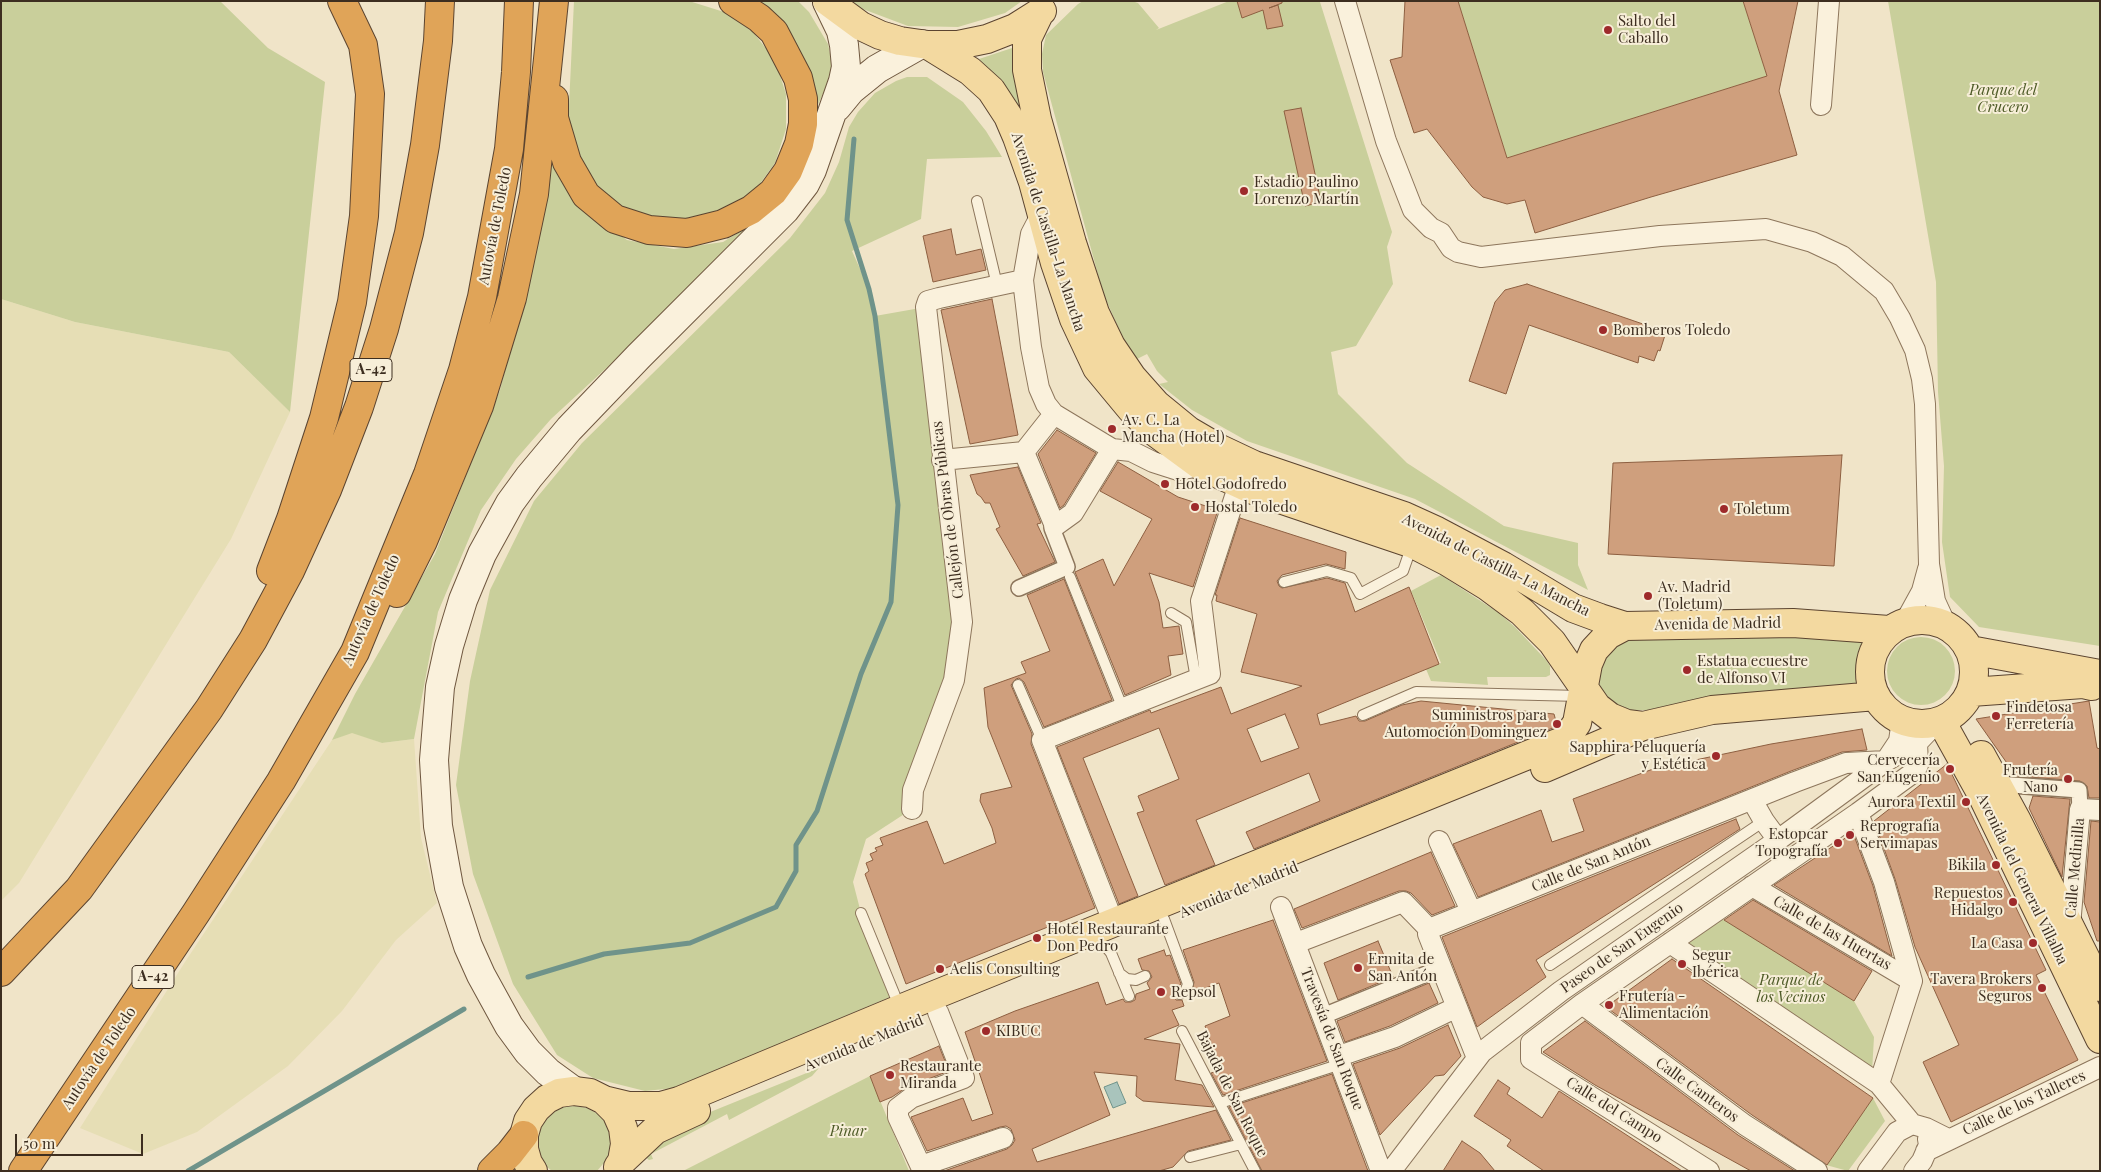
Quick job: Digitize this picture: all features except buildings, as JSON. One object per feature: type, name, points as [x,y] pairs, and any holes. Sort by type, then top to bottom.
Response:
[{"type":"highway","points":[[209,709],[226,667],[257,607],[291,520],[324,418],[352,302],[364,216],[370,94],[363,45],[342,1]]},
{"type":"highway","name":"A-42","points":[[1,972],[79,889],[209,709],[253,640],[290,571],[327,490],[359,407],[384,330],[410,233],[425,145],[438,41],[440,1]]},
{"type":"highway","name":"Autovía de Toledo","points":[[23,1171],[196,913],[281,781],[355,652],[428,474],[463,370],[482,297],[509,149],[516,72],[519,1]]},
{"type":"highway","points":[[355,652],[376,634],[423,541],[479,406],[512,298],[534,194],[554,1]]},
{"type":"highway","points":[[554,1],[554,118],[566,162],[586,195],[615,219],[649,230],[687,233],[723,224],[751,210],[773,192],[788,171],[799,144],[803,124],[802,99],[798,78],[787,54],[774,32],[759,18],[733,1]]},
{"type":"highway","points":[[492,1171],[524,1135]]},
{"type":"main road","points":[[827,2],[843,15],[874,32],[900,41],[924,45],[958,45],[987,39],[1015,28],[1046,7]]},
{"type":"main road","points":[[536,1109],[537,1093],[528,1064],[480,975],[462,931],[449,887],[434,791],[435,730],[440,687],[448,646],[463,600],[482,554],[510,503],[549,452],[639,356],[796,198],[812,170],[844,81],[846,67],[841,31],[827,2]]},
{"type":"main road","name":"Avenida de Castilla-La Mancha","points":[[1046,7],[1027,39],[1027,70],[1037,119],[1072,243],[1095,313],[1110,346],[1132,377],[1156,404],[1189,431],[1218,448],[1254,465],[1404,516],[1503,566],[1573,608],[1625,626]]},
{"type":"main road","points":[[830,116],[860,82],[897,56],[924,45]]},
{"type":"main road","name":"Avenida de Castilla-La Mancha","points":[[924,45],[970,71],[991,90],[1008,116],[1042,212],[1066,297],[1097,368],[1112,389],[1138,416],[1167,441],[1201,466],[1239,484],[1413,544],[1487,586],[1522,612],[1552,642],[1584,692]]},
{"type":"main road","points":[[1953,711],[1975,676],[1974,663],[1970,650],[1964,640],[1946,625],[1933,620],[1919,619],[1897,626],[1877,644],[1871,661],[1870,679],[1876,696],[1883,706],[1902,720],[1925,724],[1953,711],[2083,684],[2100,687]]},
{"type":"main road","name":"Avenida de Madrid","points":[[619,1166],[655,1130],[667,1122],[938,1012],[1108,935],[1566,740],[1577,723],[1588,664],[1594,650],[1608,635],[1625,626],[1793,623],[1897,626]]},
{"type":"main road","points":[[1970,650],[2100,674]]},
{"type":"main road","name":"Avenida de Madrid","points":[[1584,692],[1597,708],[1610,717],[1627,724],[1643,726]]},
{"type":"main road","name":"Avenida de Madrid","points":[[524,1135],[528,1121],[536,1109],[546,1099],[559,1093],[574,1091],[590,1093],[604,1100],[629,1106],[661,1106],[679,1101],[900,1009],[1108,935],[1164,919],[1531,774],[1643,726],[1712,710],[1876,696]]},
{"type":"main road","name":"Avenida del General Villalba","points":[[1953,711],[1998,784],[2100,987]]},
{"type":"main road","name":"Avenida del General Villalba","points":[[1953,711],[1981,793],[2100,1039]]},
{"type":"main road","points":[[509,1026],[528,1052],[548,1072],[574,1091]]},
{"type":"main road","name":"Avenida de Madrid","points":[[604,1100],[616,1112],[623,1128],[625,1144],[619,1166]]},
{"type":"main road","points":[[524,1135],[524,1149],[528,1163],[533,1171]]},
{"type":"street","points":[[1345,1],[1386,142],[1413,210],[1431,228],[1442,233],[1451,248],[1458,252],[1481,256],[1660,236],[1766,228],[1812,242],[1842,256],[1884,291],[1900,318],[1915,350],[1922,379],[1925,404],[1929,564],[1935,601],[1946,625]]},
{"type":"street","points":[[1821,105],[1829,1]]},
{"type":"street","points":[[1042,212],[1031,234],[1023,280],[1031,348],[1039,388],[1046,404],[1054,414],[1112,449],[1130,451],[1153,462],[1178,470],[1201,466]]},
{"type":"street","name":"Callejón de Obras Públicas","points":[[912,809],[913,790],[954,680],[962,622],[926,307],[928,301],[933,299],[1023,280]]},
{"type":"street","points":[[942,460],[1024,452],[1054,414]]},
{"type":"street","points":[[1019,588],[1067,567],[1052,528],[1073,513],[1112,449]]},
{"type":"street","points":[[1024,452],[1055,526]]},
{"type":"street","points":[[1108,935],[1042,740],[1210,674],[1201,601],[1239,484]]},
{"type":"street","points":[[1897,626],[1922,592],[1929,564]]},
{"type":"street","name":"Paseo de San Eugenio","points":[[1391,1171],[1482,1052],[1561,991],[1778,840],[1886,761],[1917,743],[1953,711]]},
{"type":"street","name":"Paseo de San Eugenio","points":[[1886,761],[1898,741],[1902,720]]},
{"type":"street","name":"Paseo de San Eugenio","points":[[1531,1043],[1582,1004],[1858,813],[1914,772],[1918,765],[1917,743]]},
{"type":"street","name":"Calle de San Antón","points":[[1429,929],[1846,763],[1886,761]]},
{"type":"street","points":[[1998,784],[2079,790],[2090,810]]},
{"type":"street","points":[[1752,800],[1778,840]]},
{"type":"street","name":"Calle Medinilla","points":[[2070,928],[2090,810]]},
{"type":"street","points":[[1858,813],[1884,882],[1912,981],[1879,1084]]},
{"type":"street","points":[[1439,841],[1471,911]]},
{"type":"street","name":"Calle de las Huertas","points":[[1752,886],[1912,981]]},
{"type":"street","points":[[1296,944],[1403,902],[1429,929],[1428,934],[1476,1058]]},
{"type":"street","name":"Travesía de San Roque","points":[[1281,907],[1381,1171]]},
{"type":"street","points":[[1670,943],[1879,1084],[1899,1108],[1912,1128],[1929,1145],[1922,1161],[1914,1171]]},
{"type":"street","points":[[1323,1016],[1441,968]]},
{"type":"street","name":"Calle Canteros","points":[[1582,1004],[1745,1125],[1816,1171]]},
{"type":"street","points":[[1340,1060],[1395,1037],[1457,1007]]},
{"type":"street","points":[[938,1012],[964,1078],[911,1098],[898,1108],[898,1117],[922,1168],[1003,1138]]},
{"type":"street","name":"Calle del Campo","points":[[1531,1043],[1531,1059],[1709,1171]]},
{"type":"street","name":"Calle de los Talleres","points":[[1926,1151],[2100,1067]]},
{"type":"street","points":[[1868,1171],[1912,1128]]},
{"type":"street","name":"Calle de los Talleres","points":[[1912,1128],[1948,1139]]},
{"type":"lane","points":[[977,201],[997,285]]},
{"type":"lane","points":[[1284,582],[1326,571],[1351,578],[1360,594],[1403,571],[1413,544]]},
{"type":"lane","points":[[1070,577],[1123,709]]},
{"type":"lane","points":[[1171,613],[1186,622],[1196,679]]},
{"type":"lane","points":[[1018,685],[1042,740]]},
{"type":"lane","points":[[1363,715],[1416,692],[1584,692]]},
{"type":"lane","points":[[1550,965],[1764,821]]},
{"type":"lane","points":[[861,913],[900,1009]]},
{"type":"lane","points":[[1164,919],[1188,984],[1185,992],[1180,994]]},
{"type":"lane","points":[[1108,935],[1107,948],[1111,953],[1129,996]]},
{"type":"lane","points":[[1170,967],[1174,966],[1178,956]]},
{"type":"lane","points":[[1119,973],[1127,979],[1136,980],[1145,976]]},
{"type":"lane","name":"Bajada de San Roque","points":[[1182,1031],[1255,1171]]},
{"type":"lane","points":[[1220,1103],[1340,1060]]},
{"type":"lane","points":[[1190,1157],[1241,1144]]},
{"type":"shaded area","points":[[1,299],[75,322],[229,352],[290,412],[231,539],[19,883],[1,901]]},
{"type":"shaded area","points":[[352,732],[382,743],[414,739],[421,838],[437,903],[396,940],[342,1011],[288,1066],[197,1132],[143,1154],[80,1128],[185,962],[332,740]]},
{"type":"green space","points":[[1,1],[220,1],[268,48],[325,82],[290,412],[229,352],[75,322],[1,299]]},
{"type":"green space","points":[[574,1],[689,1],[724,12],[753,32],[775,60],[786,94],[786,129],[775,163],[754,192],[725,212],[691,222],[656,220],[622,208],[596,187],[577,159],[568,126]]},
{"type":"green space","points":[[754,1],[798,1],[809,12],[828,44],[832,63],[828,83],[813,115]]},
{"type":"green space","points":[[852,1],[1022,1],[1005,13],[958,27],[908,26],[860,8]]},
{"type":"green space","name":"Estadio Paulino Lorenzo Martín","points":[[1083,1],[1132,1],[1138,3],[1159,28],[1156,30],[1229,1],[1320,2],[1392,232],[1387,247],[1393,284],[1356,346],[1331,352],[1338,394],[1407,463],[1504,526],[1578,543],[1578,565],[1588,590],[1415,499],[1247,441],[1192,410],[1159,384],[1168,382],[1157,371],[1147,354],[1133,361],[1103,293],[1043,72],[1042,54],[1046,35]]},
{"type":"green space","points":[[1458,1],[1743,1],[1767,76],[1507,158]]},
{"type":"green space","name":"Parque del Crucero","points":[[1888,1],[2100,1],[2100,646],[1979,627],[1950,597],[1942,542],[1944,466],[1938,392],[1936,282]]},
{"type":"green space","points":[[1015,47],[1033,136],[1004,86],[979,59]]},
{"type":"green space","points":[[907,77],[927,77],[963,102],[986,131],[1002,157],[927,159],[921,219],[852,251],[869,289],[875,316],[926,307],[962,622],[912,809],[866,839],[853,882],[861,913],[895,995],[675,1088],[645,1091],[593,1078],[557,1055],[513,984],[473,874],[456,785],[470,681],[490,590],[534,501],[582,443],[790,238],[825,193],[839,162],[849,127],[858,112],[875,93]]},
{"type":"green space","points":[[552,151],[592,214],[627,240],[674,249],[723,242],[766,216],[717,266],[551,419],[516,459],[481,510],[438,612],[414,739],[382,743],[352,733],[332,740],[355,694],[435,554],[500,390],[537,245]]},
{"type":"green space","points":[[1441,575],[1499,613],[1515,627],[1546,660],[1550,666],[1550,675],[1546,677],[1487,677],[1488,685],[1431,681],[1426,669],[1441,663],[1411,591]]},
{"type":"green space","points":[[1780,633],[1865,639],[1858,673],[1860,687],[1698,700],[1648,710],[1628,710],[1613,706],[1595,680],[1608,647],[1624,639]]},
{"type":"green space","points":[[1914,637],[1928,637],[1940,642],[1950,652],[1955,664],[1955,678],[1950,690],[1940,700],[1928,705],[1914,705],[1902,700],[1892,690],[1887,678],[1887,664],[1892,652],[1902,642]]},
{"type":"green space","name":"Parque de los Vecinos","points":[[1723,919],[1854,1001],[1874,1037],[1872,1072],[1683,944]]},
{"type":"green space","points":[[819,1068],[812,1076],[729,1120],[727,1114],[651,1154],[653,1159],[649,1160],[645,1157],[644,1149],[693,1119]]},
{"type":"green space","name":"Pinar","points":[[870,1076],[909,1171],[683,1171]]},
{"type":"green space","points":[[1873,1098],[1885,1121],[1848,1171],[1826,1165]]},
{"type":"green space","points":[[563,1107],[587,1108],[598,1114],[606,1123],[611,1134],[608,1158],[597,1171],[552,1171],[547,1167],[541,1156],[538,1145],[539,1132],[544,1122],[552,1113]]},
{"type":"water","points":[[1117,1082],[1126,1103],[1113,1108],[1104,1087]]},
{"type":"waterway","points":[[528,977],[604,954],[690,943],[776,907],[796,871],[796,845],[817,811],[861,674],[891,602],[898,505],[875,316],[869,289],[847,220],[854,139]]},
{"type":"waterway","points":[[188,1171],[464,1009]]},
{"type":"place","name":"Salto del Caballo","points":[[1608,30]]},
{"type":"place","name":"Estadio Paulino Lorenzo Martín","points":[[1244,191]]},
{"type":"place","name":"Bomberos Toledo","points":[[1603,330]]},
{"type":"place","name":"Av. C. La Mancha (Hotel)","points":[[1112,429]]},
{"type":"place","name":"Hotel Godofredo","points":[[1165,484]]},
{"type":"place","name":"Hostal Toledo","points":[[1195,507]]},
{"type":"place","name":"Toletum","points":[[1724,509]]},
{"type":"place","name":"Av. Madrid (Toletum)","points":[[1648,596]]},
{"type":"place","name":"Estatua ecuestre de Alfonso VI","points":[[1687,670]]},
{"type":"place","name":"Findetosa Ferretería","points":[[1996,716]]},
{"type":"place","name":"Suministros para Automoción Dominguez","points":[[1557,724]]},
{"type":"place","name":"Sapphira Peluquería y Estética","points":[[1716,756]]},
{"type":"place","name":"Cervecería San Eugenio","points":[[1950,769]]},
{"type":"place","name":"Frutería Nano","points":[[2068,779]]},
{"type":"place","name":"Aurora Textil","points":[[1966,802]]},
{"type":"place","name":"Reprografía Servimapas","points":[[1850,835]]},
{"type":"place","name":"Estopcar Topografía","points":[[1838,843]]},
{"type":"place","name":"Bikila","points":[[1996,865]]},
{"type":"place","name":"Repuestos Hidalgo","points":[[2013,902]]},
{"type":"place","name":"Hotel Restaurante Don Pedro","points":[[1037,938]]},
{"type":"place","name":"La Casa","points":[[2033,943]]},
{"type":"place","name":"Segur Ibérica","points":[[1682,964]]},
{"type":"place","name":"Ermita de San Antón","points":[[1358,968]]},
{"type":"place","name":"Aelis Consulting","points":[[940,969]]},
{"type":"place","name":"Tavera Brokers Seguros","points":[[2042,988]]},
{"type":"place","name":"Repsol","points":[[1161,992]]},
{"type":"place","name":"Frutería - Alimentación","points":[[1609,1005]]},
{"type":"place","name":"KIBUC","points":[[986,1031]]},
{"type":"place","name":"Restaurante Miranda","points":[[890,1075]]}]
